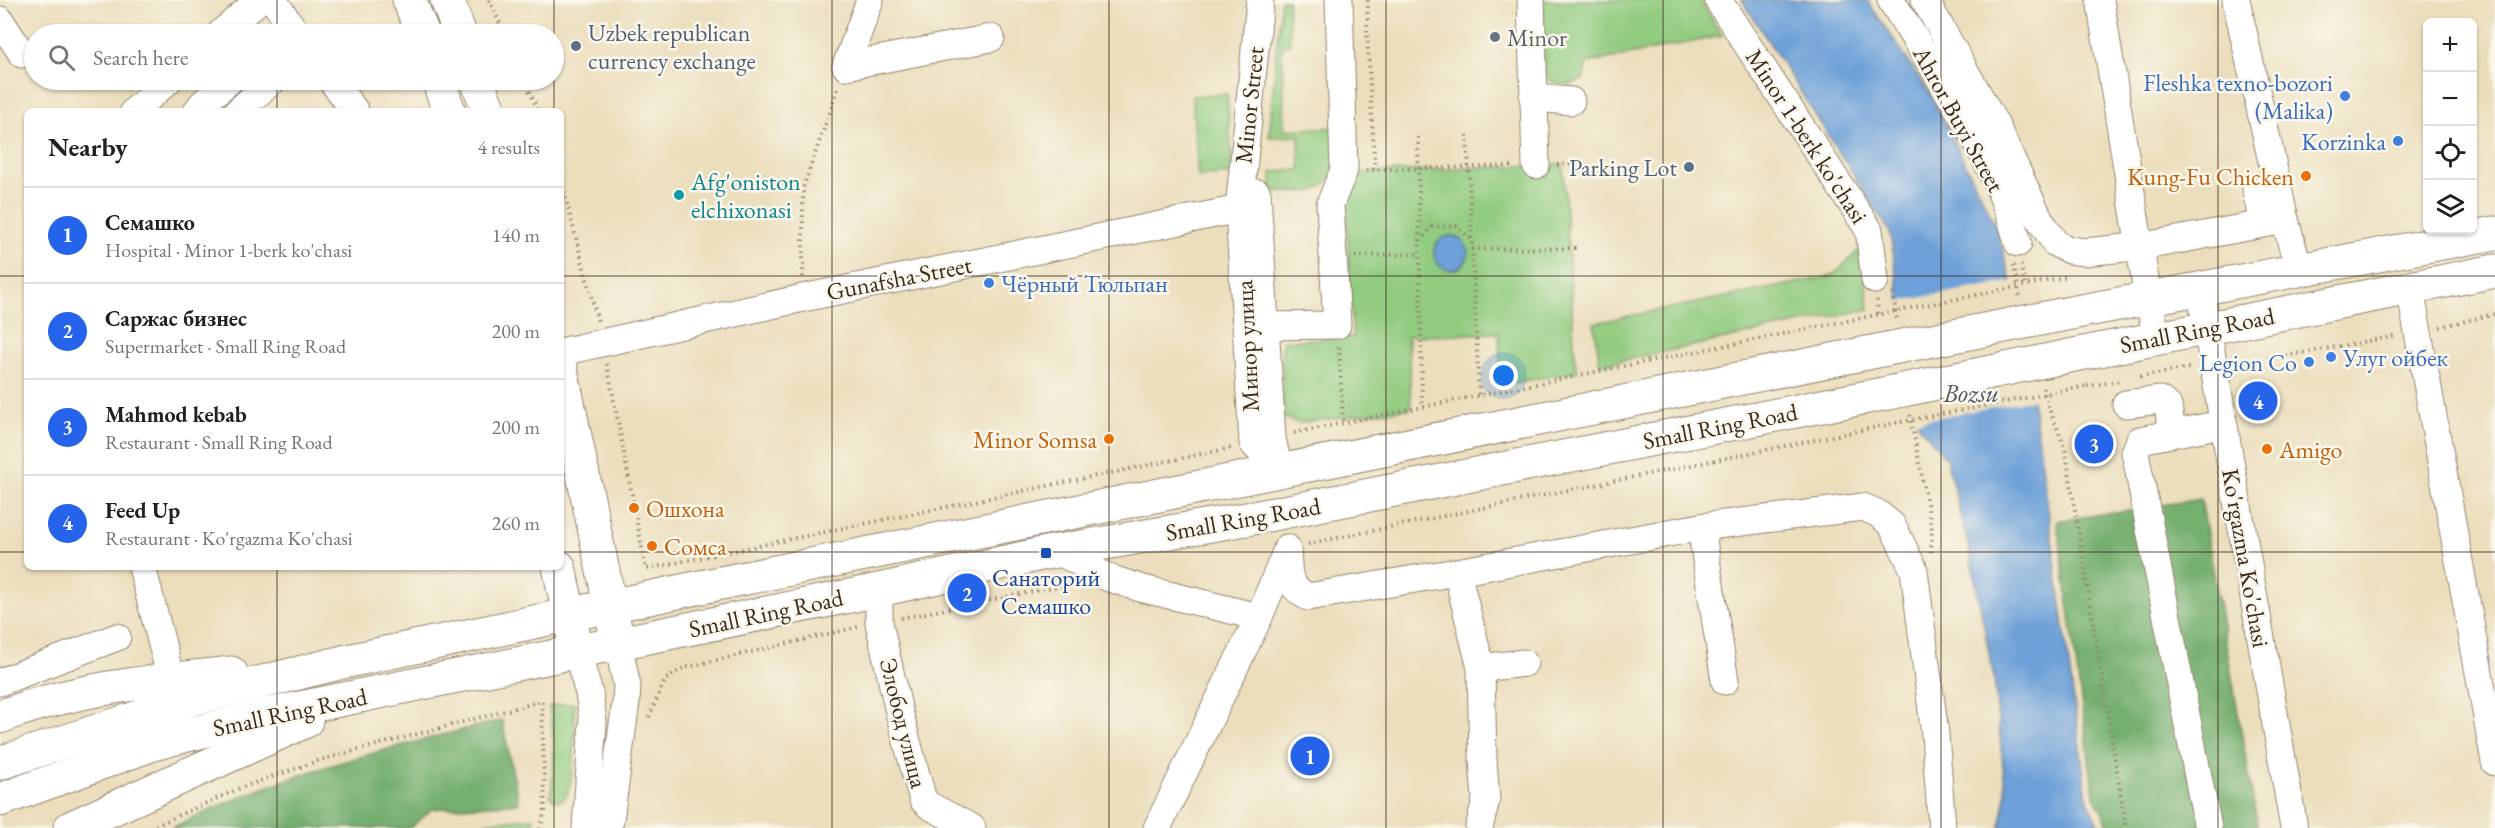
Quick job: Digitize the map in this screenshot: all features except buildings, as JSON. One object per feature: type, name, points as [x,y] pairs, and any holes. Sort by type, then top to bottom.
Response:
[{"type":"main road","points":[[409,0],[419,24]]},
{"type":"main road","points":[[442,90],[448,108]]},
{"type":"main road","points":[[481,90],[488,108]]},
{"type":"main road","name":"Small Ring Road","points":[[0,800],[243,685],[343,662],[1415,443],[2148,298],[2495,233]]},
{"type":"main road","name":"Small Ring Road","points":[[0,763],[149,729],[256,717],[361,696],[1058,551],[1424,485],[1897,407],[2079,354],[2495,271]]},
{"type":"main road","points":[[564,384],[618,643]]},
{"type":"main road","points":[[1415,443],[1424,485]]},
{"type":"main road","points":[[560,570],[577,652]]},
{"type":"main road","points":[[0,717],[34,704],[73,694],[171,679],[343,662]]},
{"type":"main road","points":[[70,828],[361,696]]},
{"type":"street","points":[[231,24],[259,0]]},
{"type":"street","points":[[273,0],[290,24]]},
{"type":"street","points":[[846,66],[870,0]]},
{"type":"street","name":"Minor Street","points":[[1248,201],[1260,0]]},
{"type":"street","points":[[1266,326],[1337,325],[1330,204],[1344,170],[1339,0]]},
{"type":"street","points":[[1531,0],[1536,165]]},
{"type":"street","name":"Minor 1-berk ko'chasi","points":[[1718,0],[1869,231],[1875,280]]},
{"type":"street","name":"Ahror Buyi Street","points":[[1891,0],[1954,102],[1989,167],[2013,224],[2018,243]]},
{"type":"street","points":[[1925,0],[1995,124],[2040,218],[2055,243],[2069,250],[2085,252],[2140,246],[2274,222]]},
{"type":"street","points":[[2100,0],[2148,298],[2157,337]]},
{"type":"street","points":[[2236,0],[2274,222]]},
{"type":"street","points":[[0,20],[22,54]]},
{"type":"street","points":[[846,66],[991,38]]},
{"type":"street","points":[[137,108],[158,90]]},
{"type":"street","points":[[199,108],[218,90]]},
{"type":"street","points":[[241,108],[262,90]]},
{"type":"street","points":[[339,90],[353,108]]},
{"type":"street","points":[[1533,98],[1570,101]]},
{"type":"street","points":[[2256,191],[2299,270]]},
{"type":"street","points":[[1248,201],[1266,326],[1272,438],[1279,472]]},
{"type":"street","name":"Gunafsha Street","points":[[564,351],[1248,201]]},
{"type":"street","name":"Минор улица","points":[[1248,201],[1253,443],[1279,472]]},
{"type":"street","name":"Ko'rgazma Ko'chasi","points":[[2200,288],[2294,828]]},
{"type":"street","points":[[2410,288],[2495,762]]},
{"type":"street","points":[[2126,404],[2160,400],[2165,403],[2168,406],[2172,433]]},
{"type":"street","points":[[2208,828],[2134,452],[2140,440],[2222,424]]},
{"type":"street","points":[[1284,512],[1290,583],[1298,592],[1308,597],[1701,527],[1863,507],[1877,513],[1892,525],[1914,570],[1935,734],[1942,828]]},
{"type":"street","points":[[1701,527],[1725,681]]},
{"type":"street","points":[[1157,828],[1259,617],[1287,548]]},
{"type":"street","points":[[1058,551],[1109,578],[1140,588],[1259,617]]},
{"type":"street","points":[[143,570],[171,679]]},
{"type":"street","points":[[1457,572],[1481,668],[1486,800],[1479,828]]},
{"type":"street","name":"Элобод улица","points":[[879,590],[879,622],[899,712],[923,800],[972,828]]},
{"type":"street","points":[[0,682],[117,636]]},
{"type":"street","points":[[605,828],[610,820],[626,702],[627,686],[618,643]]},
{"type":"street","points":[[577,652],[589,693],[592,721],[586,828]]},
{"type":"street","points":[[1481,668],[1524,663]]},
{"type":"path","points":[[489,0],[500,24]]},
{"type":"path","points":[[1368,0],[1367,34],[1375,170],[1575,164]]},
{"type":"path","points":[[803,298],[803,188],[846,66]]},
{"type":"path","points":[[529,90],[537,108]]},
{"type":"path","points":[[1467,135],[1479,396]]},
{"type":"path","points":[[1418,137],[1422,407]]},
{"type":"path","points":[[564,192],[603,343],[646,569]]},
{"type":"path","points":[[1420,242],[1432,227],[1455,226],[1472,239]]},
{"type":"path","points":[[2018,243],[2010,245],[2021,301]]},
{"type":"path","points":[[1472,249],[1580,248]]},
{"type":"path","points":[[1333,256],[1420,254]]},
{"type":"path","points":[[1881,314],[2066,277]]},
{"type":"path","points":[[2268,359],[2419,332],[2495,314]]},
{"type":"path","points":[[1337,325],[1343,421]]},
{"type":"path","points":[[2041,378],[2050,411],[2065,447],[2126,828]]},
{"type":"path","points":[[1287,548],[1897,407],[2087,387]]},
{"type":"path","points":[[648,718],[665,680],[683,668],[879,622],[1109,578]]},
{"type":"path","points":[[150,828],[243,787],[320,760],[542,701],[545,811],[540,828]]},
{"type":"green space","points":[[1281,0],[1288,0],[1290,44],[1282,45],[1285,130],[1336,127],[1339,152],[1337,166],[1326,184],[1310,191],[1272,191],[1272,172],[1300,170],[1299,136],[1269,137]]},
{"type":"green space","points":[[1543,0],[1700,0],[1722,36],[1587,63],[1583,79],[1559,86],[1550,80],[1544,71]]},
{"type":"green space","points":[[1227,94],[1233,174],[1198,177],[1192,96]]},
{"type":"green space","points":[[1563,164],[1576,372],[1501,385],[1499,333],[1408,336],[1411,408],[1298,423],[1283,417],[1282,341],[1353,337],[1346,205],[1361,173]]},
{"type":"green space","points":[[1862,247],[1869,309],[1600,365],[1594,323],[1832,276]]},
{"type":"green space","points":[[2201,499],[2258,828],[2110,828],[2094,796],[2057,521]]},
{"type":"green space","points":[[574,703],[575,726],[571,783],[566,796],[559,801],[550,796],[554,751],[549,706]]},
{"type":"green space","points":[[502,720],[519,803],[432,809],[410,828],[172,828],[211,809],[292,778]]},
{"type":"green space","points":[[534,818],[531,828],[467,828],[493,821]]},
{"type":"water","name":"Bozsu","points":[[1742,0],[1867,0],[1932,97],[1996,226],[2010,277],[2038,435],[2087,798],[2101,828],[2000,828],[2006,796],[1994,678],[1968,543],[1946,458],[1917,423],[1890,232]]},
{"type":"water","points":[[1451,236],[1463,241],[1468,253],[1463,265],[1451,270],[1439,265],[1434,253],[1439,241]]},
{"type":"pier","points":[[2013,281],[2035,399],[1914,422],[1895,302]]},
{"type":"place","name":"Minor","points":[[1495,37]]},
{"type":"place","name":"Uzbek republican currency exchange","points":[[576,46]]},
{"type":"place","name":"Fleshka texno-bozori (Malika)","points":[[2345,96]]},
{"type":"place","name":"Korzinka","points":[[2398,141]]},
{"type":"place","name":"Parking Lot","points":[[1689,167]]},
{"type":"place","name":"Kung-Fu Chicken","points":[[2306,176]]},
{"type":"place","name":"Afg'oniston elchixonasi","points":[[679,195]]},
{"type":"place","name":"Чёрный Тюльпан","points":[[989,283]]},
{"type":"place","name":"Улуг ойбек","points":[[2331,357]]},
{"type":"place","name":"Legion Co","points":[[2309,362]]},
{"type":"place","name":"Feed Up","points":[[2258,401]]},
{"type":"place","name":"Minor Somsa","points":[[1109,439]]},
{"type":"place","name":"Mahmod kebab","points":[[2094,444]]},
{"type":"place","name":"Amigo","points":[[2267,449]]},
{"type":"place","name":"Ошхона","points":[[634,508]]},
{"type":"place","name":"Сомса","points":[[652,546]]},
{"type":"place","name":"Санаторий Семашко","points":[[1046,553]]},
{"type":"place","name":"Саржас бизнес","points":[[967,593]]},
{"type":"place","name":"Семашко","points":[[1310,756]]}]
